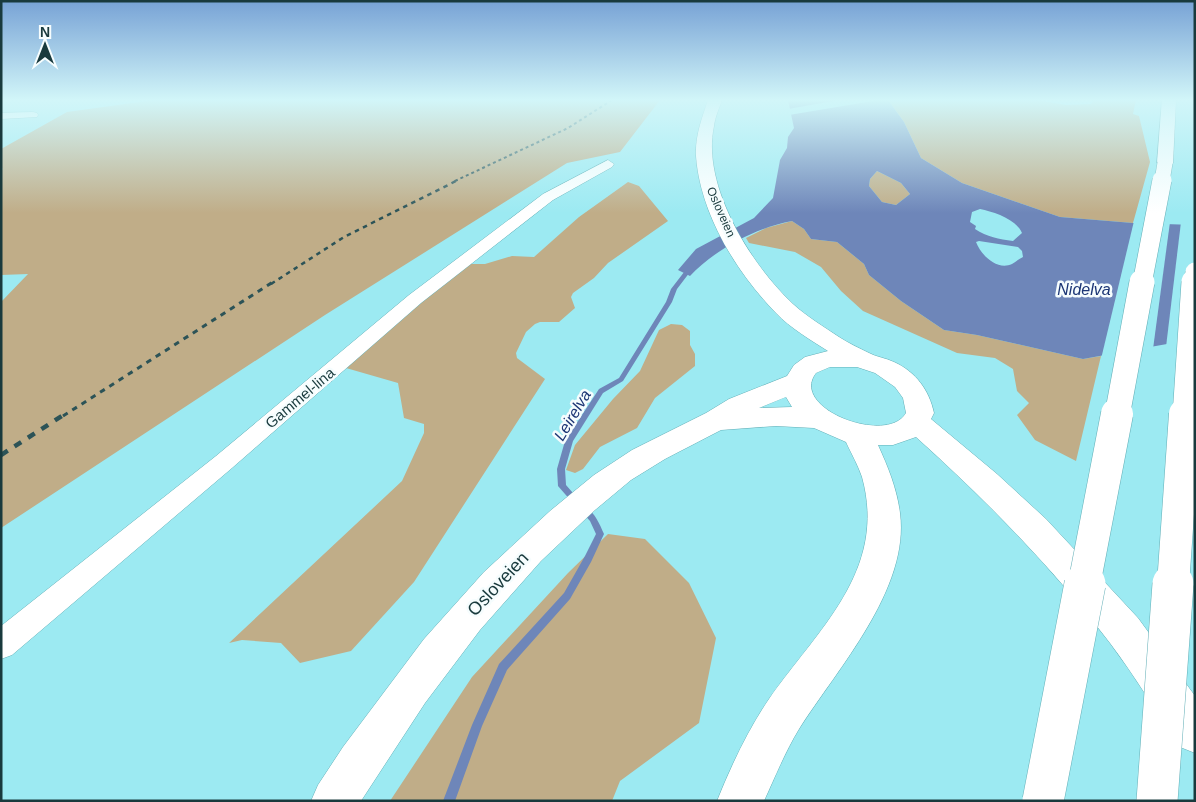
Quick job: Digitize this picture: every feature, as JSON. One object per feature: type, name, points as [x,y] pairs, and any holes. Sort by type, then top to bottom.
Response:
[{"type":"highway","name":"Osloveien","points":[[704,137],[706,176],[716,205],[734,241],[764,284],[785,309],[827,341],[863,360]]},
{"type":"highway","points":[[1043,801],[1165,163],[1167,137]]},
{"type":"highway","points":[[1158,801],[1195,272]]},
{"type":"highway","name":"Osloveien","points":[[334,801],[394,710],[439,649],[533,545],[620,472],[672,441],[714,422],[738,406],[803,374],[796,333],[785,309]]},
{"type":"highway","points":[[833,358],[863,360],[892,371],[914,388],[921,406],[921,414],[917,422],[900,433],[873,436],[858,435],[837,428],[818,418],[802,401],[798,390],[803,374],[820,361],[833,358]]},
{"type":"highway","name":"Osloveien","points":[[714,422],[776,416],[818,418]]},
{"type":"highway","points":[[917,422],[986,482],[1034,529],[1124,630],[1195,732]]},
{"type":"highway","points":[[740,801],[784,716],[862,604],[876,575],[884,544],[885,516],[877,474],[869,454],[858,435]]},
{"type":"street","name":"Gammel-lina","points":[[1,645],[224,462],[415,300],[548,196],[608,164]]},
{"type":"shaded area","points":[[22,137],[631,137],[620,152],[567,163],[325,315],[1,528],[1,302],[28,274],[1,275],[1,170],[3,169],[1,168],[1,149]]},
{"type":"shaded area","points":[[911,137],[1144,137],[1150,162],[1133,223],[1060,217],[962,183],[921,158]]},
{"type":"shaded area","points":[[877,171],[901,183],[910,194],[896,205],[882,202],[869,186],[870,179]]},
{"type":"shaded area","points":[[628,182],[639,186],[668,221],[608,263],[594,278],[573,293],[571,297],[575,308],[559,322],[540,322],[526,332],[516,353],[517,358],[545,379],[414,582],[351,651],[300,663],[281,643],[242,640],[229,643],[402,481],[424,433],[424,424],[404,418],[398,383],[346,368],[461,268],[471,264],[485,264],[512,256],[534,257],[579,217]]},
{"type":"shaded area","points":[[792,221],[804,229],[811,239],[837,242],[864,264],[869,275],[901,301],[944,330],[977,335],[1083,359],[1101,356],[1076,461],[1035,440],[1017,415],[1029,403],[1017,391],[1013,369],[995,358],[957,353],[863,311],[841,291],[821,267],[795,252],[749,243],[746,238],[766,228]]},
{"type":"shaded area","points":[[671,324],[682,325],[690,331],[690,345],[695,354],[695,366],[655,398],[637,428],[600,447],[583,469],[575,473],[566,470],[575,445],[613,399],[640,371],[659,330]]},
{"type":"shaded area","points":[[608,534],[645,539],[689,583],[716,638],[699,723],[620,781],[612,801],[390,801],[472,677],[568,573]]},
{"type":"water","name":"Nidelva","points":[[788,137],[911,137],[921,158],[962,183],[1060,217],[1133,223],[1195,225],[1195,339],[1083,359],[977,335],[944,330],[901,301],[869,275],[864,264],[837,242],[811,239],[804,229],[792,221],[765,228],[737,241],[711,257],[690,276],[678,270],[696,249],[754,218],[773,198],[780,160],[787,148]],"holes":[[[877,171],[901,183],[910,194],[896,205],[882,202],[869,186],[870,179]],[[980,209],[998,214],[1010,220],[1022,233],[1013,241],[984,234],[975,229],[976,226],[970,222],[972,212]],[[976,242],[1018,247],[1022,251],[1023,257],[1006,266],[995,264],[978,247]]]},
{"type":"pier","points":[[1134,221],[1170,222],[1153,349],[1101,359]]},
{"type":"pier","points":[[1181,222],[1195,222],[1195,342],[1166,347]]},
{"type":"waterway","name":"Leirelva","points":[[575,500],[562,486],[561,469],[569,441],[601,391],[621,379],[669,302],[674,289],[690,268]]},
{"type":"waterway","name":"Leirelva","points":[[449,801],[477,725],[503,667],[567,596],[600,534],[593,519],[584,510]]},
{"type":"railway","points":[[455,181],[548,137]]},
{"type":"railway","points":[[271,284],[344,237],[458,180]]},
{"type":"railway","points":[[63,416],[273,282]]},
{"type":"railway","points":[[1,455],[65,414]]}]
